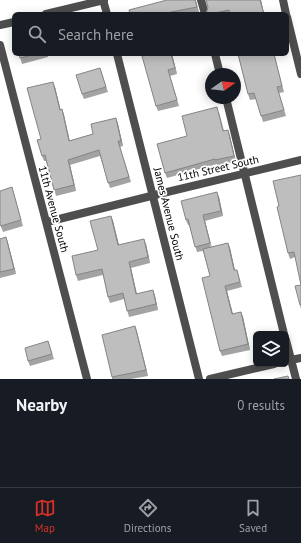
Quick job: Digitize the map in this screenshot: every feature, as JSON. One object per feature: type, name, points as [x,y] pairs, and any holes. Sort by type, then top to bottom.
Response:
[{"type":"street","points":[[54,12],[104,0],[107,12]]},
{"type":"street","points":[[201,0],[204,12]]},
{"type":"street","points":[[283,0],[286,12]]},
{"type":"street","points":[[0,25],[12,22]]},
{"type":"street","points":[[289,23],[301,74]]},
{"type":"street","name":"11th Avenue South","points":[[0,45],[87,379]]},
{"type":"street","name":"James Avenue South","points":[[118,56],[199,379]]},
{"type":"street","points":[[216,56],[218,68]]},
{"type":"street","points":[[228,104],[283,331]]},
{"type":"street","name":"11th Street South","points":[[46,222],[301,160]]},
{"type":"street","points":[[289,361],[301,358]]},
{"type":"street","points":[[289,363],[296,379]]},
{"type":"street","points":[[210,379],[261,367]]},
{"type":"building","points":[[167,0],[195,0],[197,7],[171,12],[130,12],[129,10]]},
{"type":"building","points":[[206,0],[260,0],[263,12],[230,12],[229,10],[207,12],[208,7]]},
{"type":"building","points":[[142,56],[172,56],[175,68],[168,70],[177,100],[156,106]]},
{"type":"building","points":[[238,56],[274,56],[282,86],[277,87],[284,110],[261,116],[254,93],[248,94]]},
{"type":"building","points":[[100,68],[106,87],[82,94],[76,75]]},
{"type":"building","points":[[53,82],[60,110],[62,109],[69,141],[93,134],[91,124],[116,118],[121,141],[118,141],[129,177],[108,183],[99,150],[68,160],[74,185],[54,190],[45,155],[42,156],[37,140],[41,139],[27,88]]},
{"type":"building","points":[[217,107],[223,131],[228,130],[234,156],[215,159],[165,173],[157,144],[187,136],[182,116]]},
{"type":"building","points":[[301,175],[301,285],[294,252],[288,253],[277,207],[279,206],[273,181]]},
{"type":"building","points":[[12,187],[21,220],[1,226],[0,191]]},
{"type":"building","points":[[217,192],[221,211],[203,215],[210,243],[195,247],[188,219],[186,220],[181,201]]},
{"type":"building","points":[[111,216],[118,245],[144,239],[148,257],[129,262],[136,294],[153,290],[156,304],[127,311],[123,293],[108,297],[102,269],[76,275],[72,256],[98,250],[90,221]]},
{"type":"building","points":[[6,237],[14,269],[0,272],[0,239]]},
{"type":"building","points":[[228,243],[234,270],[237,270],[240,282],[225,286],[232,314],[241,312],[248,344],[220,351],[202,278],[210,276],[203,249]]},
{"type":"building","points":[[301,285],[301,305],[300,305],[295,286]]},
{"type":"building","points":[[135,326],[146,370],[112,377],[102,335]]},
{"type":"building","points":[[48,341],[52,354],[28,361],[25,348]]},
{"type":"building","points":[[288,376],[289,379],[274,379]]}]
